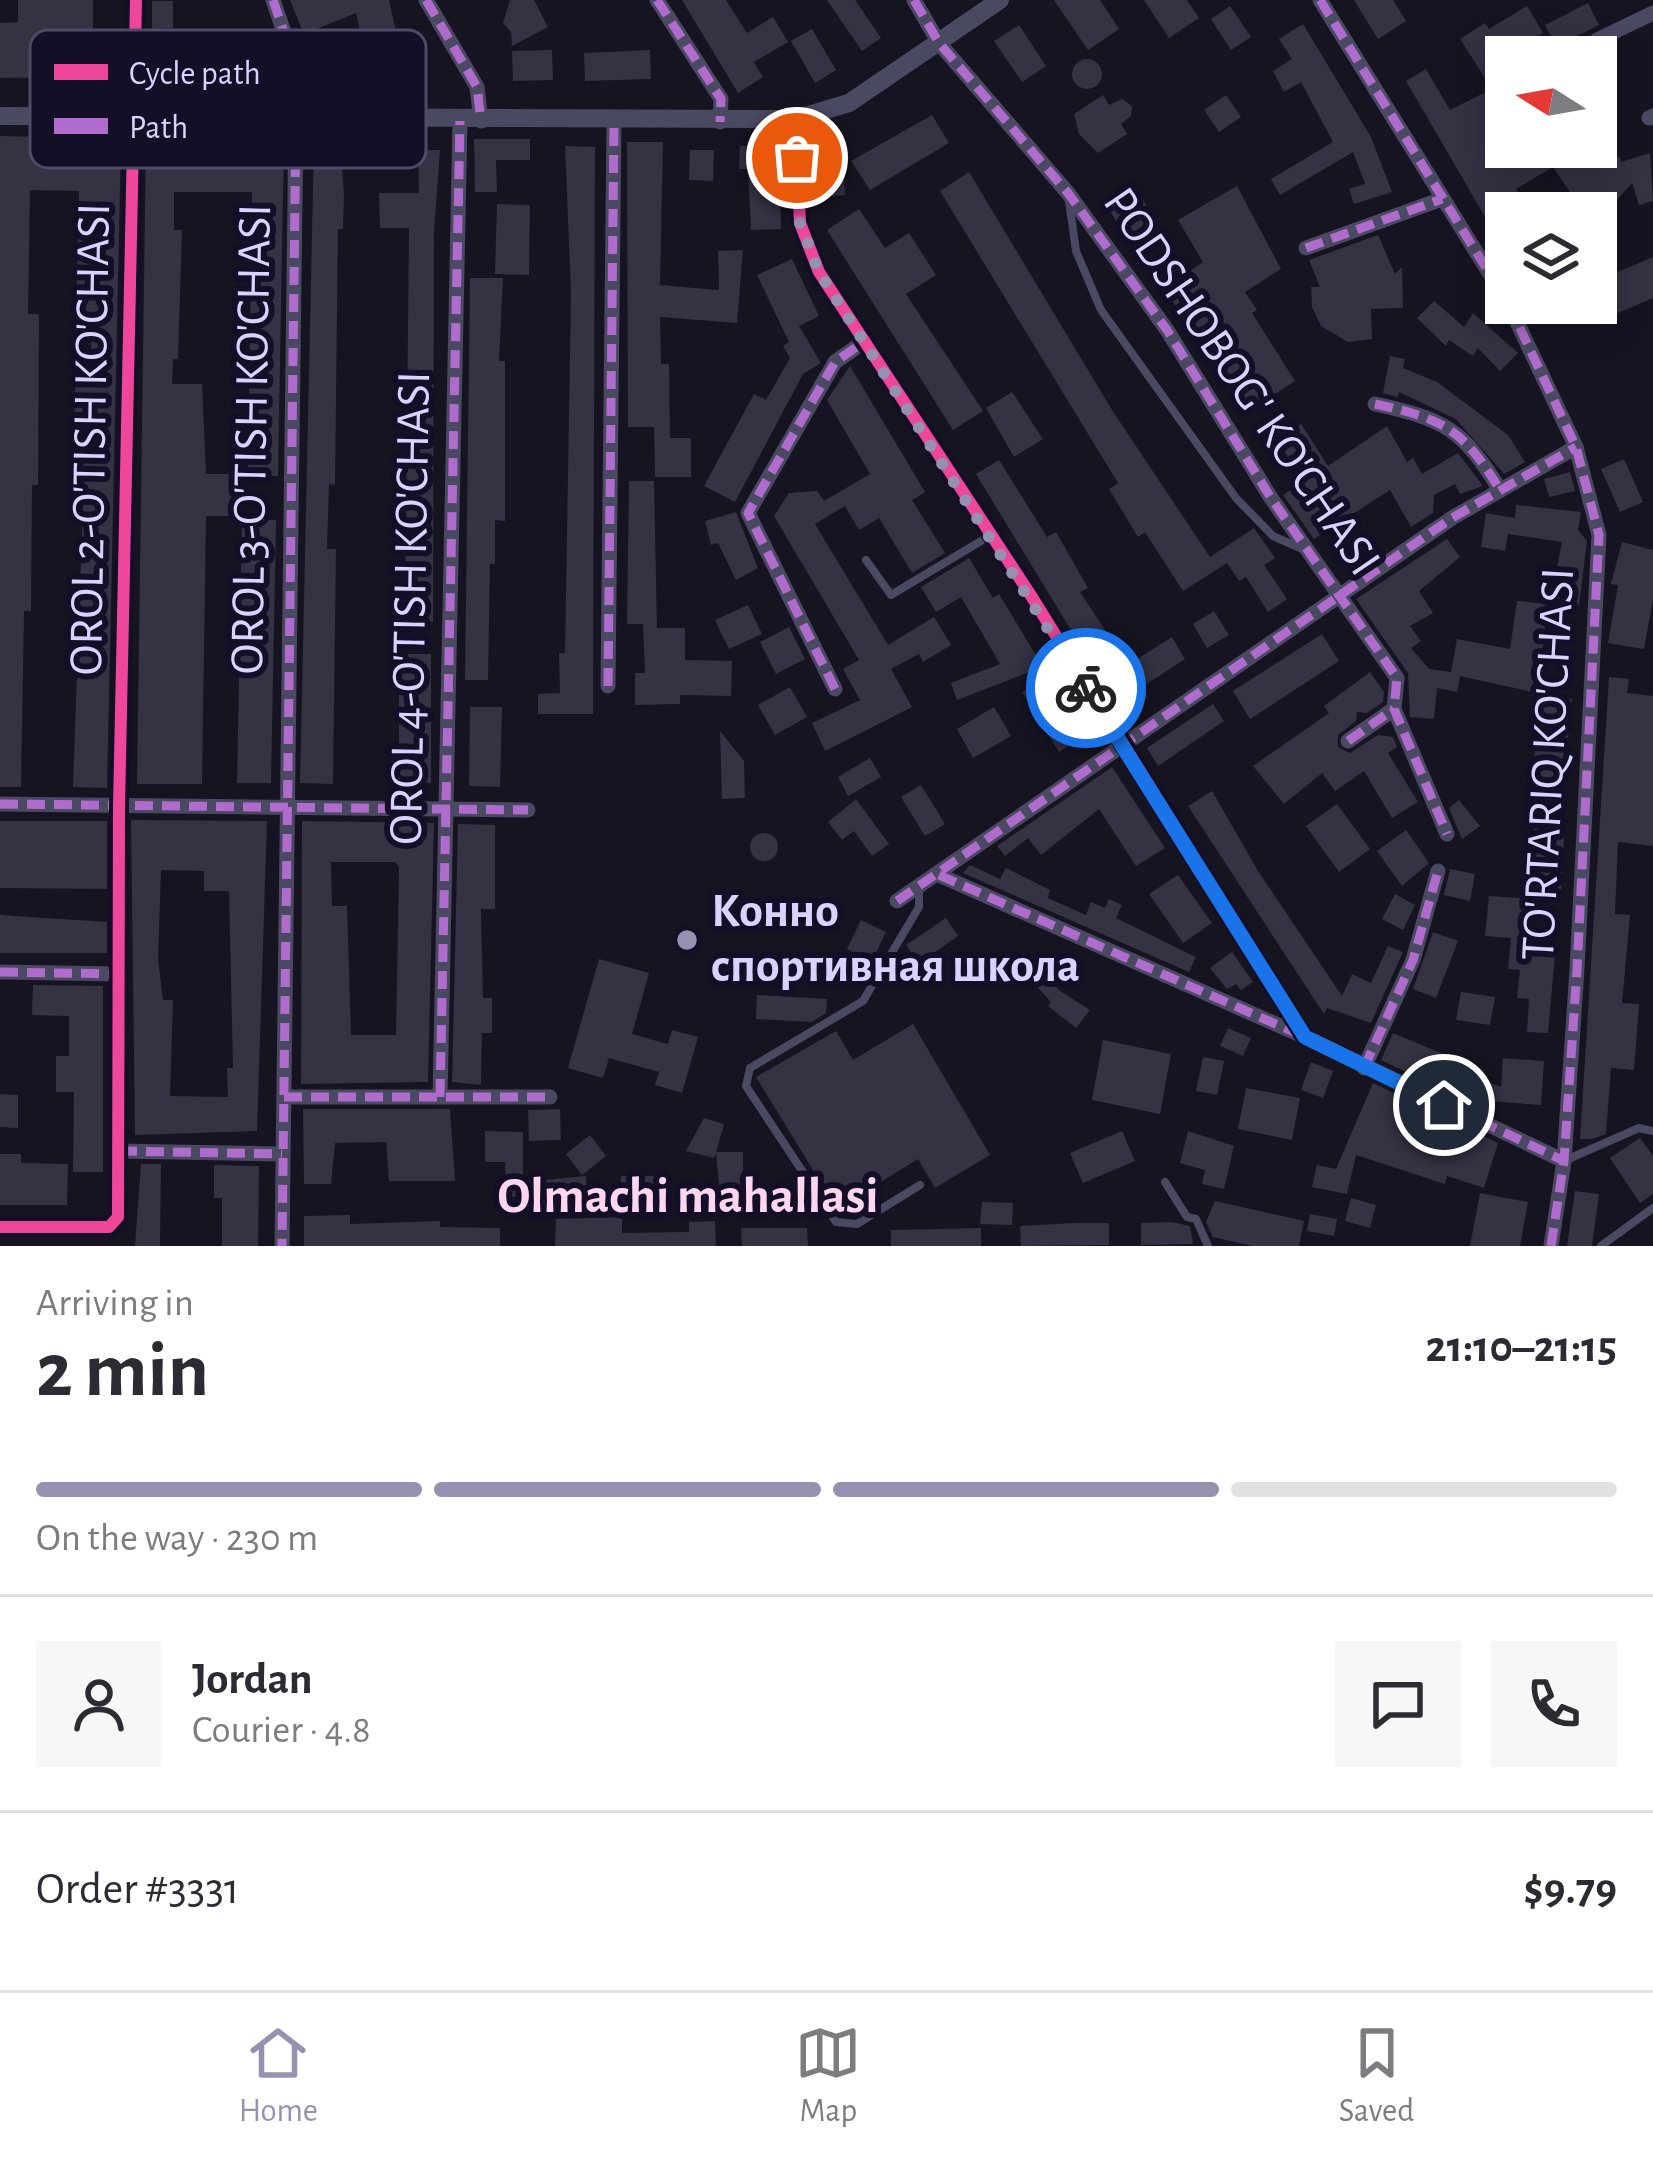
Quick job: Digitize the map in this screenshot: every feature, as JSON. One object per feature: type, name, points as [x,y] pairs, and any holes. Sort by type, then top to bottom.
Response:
[{"type":"street","name":"OROL 2-O'TISH KO'CHASI","points":[[135,30],[136,0]]},
{"type":"street","name":"OROL 3-O'TISH KO'CHASI","points":[[273,0],[284,30]]},
{"type":"street","name":"OROL 4-O'TISH KO'CHASI","points":[[426,0],[477,87],[471,121],[440,1097]]},
{"type":"street","points":[[657,0],[721,99],[721,122]]},
{"type":"street","name":"PODSHOBOG' KO'CHASI","points":[[914,0],[939,43],[1068,194],[1167,330],[1307,552],[1397,678],[1394,709],[1447,834]]},
{"type":"street","points":[[426,120],[796,119],[849,103],[1000,0]]},
{"type":"street","name":"TO'RTARIQ KO'CHASI","points":[[1320,0],[1485,267]]},
{"type":"street","points":[[1605,36],[1653,13]]},
{"type":"street","points":[[0,116],[30,116]]},
{"type":"street","points":[[796,119],[800,223],[819,272],[992,534],[1305,1037]]},
{"type":"street","points":[[608,686],[614,122]]},
{"type":"street","name":"OROL 2-O'TISH KO'CHASI","points":[[0,1227],[109,1227],[118,1217],[119,807],[133,168]]},
{"type":"street","name":"OROL 3-O'TISH KO'CHASI","points":[[282,1246],[295,168]]},
{"type":"street","points":[[1306,248],[1442,199]]},
{"type":"street","name":"TO'RTARIQ KO'CHASI","points":[[1517,324],[1576,447],[1593,499],[1599,552],[1564,1161],[1551,1246]]},
{"type":"street","points":[[835,689],[748,513],[835,362],[862,343]]},
{"type":"street","points":[[1375,404],[1434,417],[1474,446],[1500,490]]},
{"type":"street","points":[[897,902],[1119,744],[1500,490],[1576,447]]},
{"type":"street","points":[[1348,741],[1394,709]]},
{"type":"street","points":[[0,804],[528,810]]},
{"type":"street","points":[[1364,1067],[1414,960],[1438,872]]},
{"type":"street","points":[[939,875],[1305,1037],[1564,1161]]},
{"type":"street","points":[[0,972],[118,974]]},
{"type":"street","points":[[284,1097],[550,1097]]},
{"type":"street","points":[[119,1151],[283,1154]]},
{"type":"lane","points":[[1068,194],[1076,250],[1101,310],[1236,498],[1273,536],[1307,552]]},
{"type":"lane","points":[[866,560],[890,595],[992,534]]},
{"type":"lane","points":[[919,890],[919,907],[863,1001],[750,1068],[746,1086],[836,1222],[857,1224],[920,1185]]},
{"type":"lane","points":[[1564,1161],[1639,1128],[1653,1131]]},
{"type":"lane","points":[[1165,1182],[1186,1217],[1196,1219],[1208,1246]]},
{"type":"lane","points":[[1601,1246],[1653,1208]]},
{"type":"building","points":[[18,0],[93,0],[93,30],[30,30],[30,78],[0,78],[0,23],[18,22]]},
{"type":"building","points":[[290,0],[389,0],[396,30],[360,30],[356,13],[302,30]]},
{"type":"building","points":[[510,0],[534,0],[548,27],[512,46],[511,32],[503,23]]},
{"type":"building","points":[[682,0],[726,0],[747,33],[773,17],[788,42],[754,62],[763,77],[738,93]]},
{"type":"building","points":[[827,0],[855,0],[881,38],[862,51]]},
{"type":"building","points":[[1054,0],[1100,0],[1119,29],[1088,50]]},
{"type":"building","points":[[1144,0],[1187,0],[1199,18],[1169,38]]},
{"type":"building","points":[[1354,0],[1393,0],[1406,21],[1378,39]]},
{"type":"building","points":[[152,1],[173,1],[173,28],[152,29]]},
{"type":"building","points":[[1588,3],[1599,25],[1578,36],[1550,36],[1545,25]]},
{"type":"building","points":[[1230,6],[1251,37],[1231,50],[1211,19]]},
{"type":"building","points":[[1527,6],[1543,33],[1485,36],[1485,78],[1460,39],[1485,23],[1489,29]]},
{"type":"building","points":[[1303,24],[1371,137],[1392,192],[1354,204],[1349,189],[1365,184],[1353,152],[1280,195],[1271,179],[1333,142],[1301,82],[1284,92],[1273,71],[1292,59],[1279,39]]},
{"type":"building","points":[[1019,25],[1046,66],[1022,82],[994,41]]},
{"type":"building","points":[[812,29],[836,70],[815,83],[791,41]]},
{"type":"building","points":[[552,50],[553,80],[513,81],[512,51]]},
{"type":"building","points":[[650,50],[651,79],[585,81],[584,53]]},
{"type":"building","points":[[1087,59],[1098,63],[1102,74],[1098,85],[1087,89],[1076,85],[1072,74],[1076,63]]},
{"type":"building","points":[[1426,69],[1450,110],[1485,92],[1485,168],[1551,168],[1518,192],[1485,192],[1485,217],[1406,81]]},
{"type":"building","points":[[1103,95],[1109,105],[1122,99],[1132,106],[1131,116],[1121,124],[1127,134],[1098,153],[1079,134],[1074,114]]},
{"type":"building","points":[[1226,95],[1241,117],[1219,132],[1204,110]]},
{"type":"building","points":[[932,115],[949,143],[870,190],[851,161]]},
{"type":"building","points":[[0,136],[30,137],[30,168],[120,168],[107,788],[73,787],[84,475],[73,475],[76,354],[91,354],[92,319],[76,319],[79,191],[30,190],[28,314],[39,314],[38,485],[32,485],[31,611],[24,611],[21,787],[0,787]]},
{"type":"building","points":[[474,139],[530,139],[530,160],[496,160],[497,192],[475,192]]},
{"type":"building","points":[[627,142],[663,142],[660,285],[719,290],[718,251],[743,250],[737,323],[660,317],[661,364],[669,364],[670,438],[691,438],[691,477],[655,477],[654,427],[628,427]]},
{"type":"building","points":[[565,146],[595,147],[593,714],[538,714],[538,694],[560,693],[559,653],[565,653],[571,293]]},
{"type":"building","points":[[740,146],[779,147],[781,229],[751,230],[748,169],[739,169]]},
{"type":"building","points":[[426,150],[440,150],[434,231],[433,622],[405,622],[409,228],[380,228],[379,193],[419,193],[418,168],[426,168]]},
{"type":"building","points":[[690,150],[714,150],[713,181],[689,180]]},
{"type":"building","points":[[1650,153],[1653,201],[1639,205],[1632,183],[1617,200],[1617,192],[1570,192],[1554,168],[1617,168],[1617,157],[1621,162]]},
{"type":"building","points":[[843,165],[845,195],[816,197],[814,166]]},
{"type":"building","points":[[146,168],[284,168],[278,476],[248,476],[252,192],[174,192],[174,230],[182,230],[178,359],[173,359],[172,384],[202,384],[206,474],[243,474],[242,516],[206,516],[202,784],[137,784]]},
{"type":"building","points":[[313,168],[342,168],[335,485],[329,484],[327,549],[336,549],[333,784],[300,783]]},
{"type":"building","points":[[969,172],[1112,410],[1210,557],[1254,528],[1275,558],[1264,565],[1287,599],[1268,612],[1246,577],[1239,581],[1227,563],[1183,591],[1145,532],[1138,537],[1109,489],[1118,483],[940,191]]},
{"type":"building","points":[[1237,186],[1281,269],[1245,292],[1257,310],[1252,313],[1295,381],[1244,414],[1164,288],[1203,262],[1178,220]]},
{"type":"building","points":[[1136,188],[1161,230],[1133,248],[1107,206]]},
{"type":"building","points":[[497,204],[530,205],[529,275],[495,274]]},
{"type":"building","points":[[859,209],[885,248],[909,233],[936,275],[906,294],[983,411],[953,430],[827,230]]},
{"type":"building","points":[[1378,235],[1395,274],[1402,267],[1403,308],[1371,309],[1372,339],[1348,342],[1321,326],[1312,307],[1311,287],[1320,287],[1309,260]]},
{"type":"building","points":[[1653,257],[1653,298],[1617,313],[1617,272]]},
{"type":"building","points":[[792,259],[819,316],[799,326],[821,363],[803,374],[735,502],[704,486],[754,394],[766,400],[790,358],[783,346],[789,342],[757,275]]},
{"type":"building","points":[[470,278],[503,278],[499,361],[505,361],[505,521],[495,520],[495,564],[490,564],[488,680],[465,680]]},
{"type":"building","points":[[1434,301],[1464,327],[1473,313],[1518,353],[1500,371],[1478,348],[1473,356],[1449,340],[1446,346],[1417,318]]},
{"type":"building","points":[[1390,356],[1405,359],[1403,368],[1437,382],[1508,435],[1525,462],[1504,474],[1456,419],[1399,392],[1398,397],[1383,393]]},
{"type":"building","points":[[850,366],[925,492],[912,500],[945,553],[912,573],[879,518],[859,530],[845,506],[815,524],[888,645],[934,617],[951,645],[923,662],[919,654],[891,669],[912,707],[825,751],[812,723],[860,700],[843,669],[859,660],[774,516],[789,493],[817,491],[824,501],[870,474],[827,400]]},
{"type":"building","points":[[1012,392],[1043,439],[1014,457],[986,408]]},
{"type":"building","points":[[1301,424],[1328,466],[1387,426],[1407,462],[1413,458],[1422,474],[1458,453],[1483,486],[1460,494],[1455,484],[1434,495],[1433,513],[1411,527],[1390,490],[1314,539],[1283,495],[1303,482],[1277,439]]},
{"type":"building","points":[[1624,459],[1643,502],[1620,512],[1601,469]]},
{"type":"building","points":[[999,460],[1047,537],[1056,532],[1088,588],[1080,592],[1128,665],[1172,637],[1185,659],[1142,687],[1148,697],[1122,714],[976,474]]},
{"type":"building","points":[[1570,472],[1575,491],[1549,497],[1544,479]]},
{"type":"building","points":[[629,481],[654,481],[657,628],[685,628],[685,660],[732,661],[731,696],[680,695],[680,704],[635,705],[635,673],[645,673],[643,624],[627,624]]},
{"type":"building","points":[[1516,505],[1581,512],[1578,530],[1587,541],[1579,605],[1550,602],[1562,542],[1508,534],[1505,551],[1481,547],[1486,513],[1515,518]]},
{"type":"building","points":[[736,512],[758,568],[736,580],[718,543],[711,545],[705,521]]},
{"type":"building","points":[[242,520],[276,520],[271,783],[237,783]]},
{"type":"building","points":[[1447,539],[1460,557],[1419,591],[1433,613],[1410,626],[1421,641],[1411,648],[1429,669],[1451,672],[1457,639],[1510,649],[1517,601],[1548,604],[1537,693],[1460,676],[1457,692],[1437,688],[1434,719],[1410,717],[1408,673],[1356,599]]},
{"type":"building","points":[[1622,542],[1653,550],[1653,599],[1644,649],[1608,643],[1618,585],[1611,584]]},
{"type":"building","points":[[969,558],[993,598],[999,594],[1043,667],[957,700],[951,683],[1000,664],[961,597],[936,612],[921,587]]},
{"type":"building","points":[[748,605],[762,634],[729,649],[715,620]]},
{"type":"building","points":[[1214,611],[1229,635],[1207,648],[1193,624]]},
{"type":"building","points":[[789,627],[805,659],[776,674],[760,642]]},
{"type":"building","points":[[1322,634],[1339,661],[1250,719],[1233,691]]},
{"type":"building","points":[[399,654],[431,654],[431,783],[399,782]]},
{"type":"building","points":[[1370,672],[1384,692],[1383,702],[1367,713],[1357,712],[1356,721],[1338,735],[1338,747],[1350,753],[1378,735],[1393,737],[1397,747],[1388,753],[1418,802],[1392,818],[1364,771],[1335,791],[1322,773],[1284,804],[1253,766],[1329,713],[1324,706]]},
{"type":"building","points":[[1048,676],[1085,735],[1059,752],[1022,692]]},
{"type":"building","points":[[1609,677],[1629,679],[1627,693],[1653,696],[1653,846],[1618,842],[1615,914],[1630,915],[1622,1003],[1639,1004],[1634,1070],[1611,1068],[1606,1134],[1580,1139]]},
{"type":"building","points":[[790,687],[807,717],[775,735],[758,705]]},
{"type":"building","points":[[1539,696],[1572,699],[1560,816],[1565,816],[1561,899],[1532,896],[1535,802],[1531,801]]},
{"type":"building","points":[[1213,704],[1224,721],[1158,766],[1147,748]]},
{"type":"building","points":[[470,707],[502,707],[500,787],[469,786]]},
{"type":"building","points":[[994,707],[1011,736],[973,758],[957,729]]},
{"type":"building","points":[[720,731],[744,761],[745,798],[722,799]]},
{"type":"building","points":[[870,758],[881,777],[848,796],[838,777]]},
{"type":"building","points":[[1112,767],[1165,848],[1136,866],[1099,809],[1041,855],[1028,838],[1005,856],[997,846]]},
{"type":"building","points":[[921,785],[945,824],[925,836],[901,797]]},
{"type":"building","points":[[1212,791],[1258,871],[1342,996],[1352,974],[1371,983],[1388,946],[1403,952],[1371,1023],[1327,1008],[1324,1014],[1188,806]]},
{"type":"building","points":[[856,799],[889,844],[872,856],[854,831],[842,840],[828,822]]},
{"type":"building","points":[[1459,800],[1480,826],[1462,839],[1449,808]]},
{"type":"building","points":[[1337,804],[1370,849],[1339,872],[1306,826]]},
{"type":"building","points":[[131,820],[267,821],[257,1131],[135,1135]],"holes":[[[161,870],[204,871],[204,891],[229,891],[233,1068],[227,1068],[228,1097],[170,1096],[173,1000],[163,1000],[158,959]]]},
{"type":"building","points":[[0,821],[107,821],[107,889],[0,888]]},
{"type":"building","points":[[302,821],[434,823],[428,1082],[301,1084]],"holes":[[[331,862],[395,862],[399,867],[396,1035],[351,1035],[347,906],[332,906]]]},
{"type":"building","points":[[458,824],[495,825],[495,909],[481,909],[483,998],[492,998],[492,1033],[482,1033],[481,1085],[452,1082]]},
{"type":"building","points":[[1406,830],[1429,863],[1402,886],[1377,851]]},
{"type":"building","points":[[764,833],[774,837],[778,847],[774,857],[764,861],[754,857],[750,847],[754,837]]},
{"type":"building","points":[[970,865],[1000,879],[1006,868],[1050,890],[1048,898],[1086,915],[1091,902],[1105,908],[1109,899],[1122,905],[1116,918],[1196,957],[1189,972],[963,873]]},
{"type":"building","points":[[1450,869],[1475,874],[1470,901],[1444,895]]},
{"type":"building","points":[[1178,875],[1212,923],[1183,943],[1149,894]]},
{"type":"building","points":[[1395,894],[1415,905],[1403,930],[1382,919]]},
{"type":"building","points":[[1489,896],[1535,899],[1531,942],[1556,944],[1548,1033],[1527,1032],[1529,999],[1517,998],[1520,970],[1508,969],[1511,938],[1485,936]]},
{"type":"building","points":[[0,915],[107,922],[107,953],[0,953]]},
{"type":"building","points":[[946,918],[958,936],[919,963],[906,945]]},
{"type":"building","points":[[861,920],[886,932],[872,961],[847,949]]},
{"type":"building","points":[[1433,932],[1458,941],[1436,998],[1413,989]]},
{"type":"building","points":[[1232,952],[1253,982],[1241,990],[1236,984],[1227,989],[1210,968]]},
{"type":"building","points":[[599,959],[649,973],[632,1034],[668,1044],[672,1030],[698,1037],[682,1093],[655,1085],[659,1072],[609,1058],[603,1078],[568,1068]]},
{"type":"building","points":[[1034,962],[1060,991],[1090,1010],[1076,1028],[1048,1006],[1051,1002],[1024,972]]},
{"type":"building","points":[[33,985],[103,986],[103,1172],[73,1172],[74,1092],[56,1092],[56,1056],[69,1056],[69,1016],[32,1015]]},
{"type":"building","points":[[1461,992],[1495,997],[1490,1025],[1456,1020]]},
{"type":"building","points":[[757,995],[827,999],[826,1013],[812,1022],[756,1019]]},
{"type":"building","points":[[913,1024],[990,1155],[935,1188],[918,1159],[837,1209],[756,1077],[836,1031],[853,1060]]},
{"type":"building","points":[[1228,1028],[1251,1038],[1243,1056],[1220,1046]]},
{"type":"building","points":[[1393,1033],[1455,1059],[1452,1068],[1501,1087],[1503,1058],[1544,1061],[1541,1105],[1488,1101],[1485,1110],[1381,1060]]},
{"type":"building","points":[[1103,1040],[1171,1054],[1160,1114],[1092,1100]]},
{"type":"building","points":[[1203,1057],[1224,1061],[1217,1095],[1196,1091]]},
{"type":"building","points":[[1311,1062],[1333,1071],[1323,1098],[1301,1090]]},
{"type":"building","points":[[1373,1083],[1498,1143],[1484,1188],[1447,1176],[1445,1184],[1356,1155],[1347,1194],[1312,1187],[1317,1165],[1336,1169]]},
{"type":"building","points":[[1246,1088],[1300,1098],[1292,1140],[1238,1129]]},
{"type":"building","points":[[0,1094],[18,1095],[18,1128],[0,1127]]},
{"type":"building","points":[[303,1109],[450,1109],[455,1181],[389,1181],[386,1142],[335,1143],[331,1184],[304,1184]]},
{"type":"building","points":[[560,1109],[561,1140],[529,1141],[528,1110]]},
{"type":"building","points":[[704,1118],[724,1124],[716,1152],[743,1152],[743,1192],[720,1192],[716,1154],[714,1158],[686,1151]]},
{"type":"building","points":[[485,1131],[523,1132],[523,1182],[586,1176],[587,1194],[506,1197],[505,1162],[485,1162]]},
{"type":"building","points":[[1122,1131],[1135,1161],[1083,1183],[1070,1153]]},
{"type":"building","points":[[1188,1131],[1234,1146],[1224,1189],[1202,1184],[1205,1170],[1180,1163]]},
{"type":"building","points":[[590,1135],[606,1156],[582,1175],[566,1154]]},
{"type":"building","points":[[1640,1138],[1653,1156],[1653,1194],[1640,1203],[1610,1158]]},
{"type":"building","points":[[0,1154],[21,1154],[21,1163],[68,1164],[67,1205],[0,1205]]},
{"type":"building","points":[[141,1164],[161,1164],[160,1246],[135,1246]]},
{"type":"building","points":[[214,1165],[259,1166],[258,1246],[222,1246],[222,1198],[214,1198]]},
{"type":"building","points":[[621,1176],[655,1176],[654,1205],[620,1205]]},
{"type":"building","points":[[1575,1191],[1599,1194],[1592,1246],[1567,1246]]},
{"type":"building","points":[[1480,1193],[1528,1202],[1520,1246],[1470,1246]]},
{"type":"building","points":[[1351,1198],[1376,1205],[1370,1228],[1345,1221]]},
{"type":"building","points":[[1215,1201],[1304,1221],[1299,1246],[1252,1246],[1213,1237],[1206,1222]]},
{"type":"building","points":[[982,1202],[1013,1203],[1012,1225],[980,1224]]},
{"type":"building","points":[[1310,1214],[1337,1219],[1334,1236],[1307,1231]]},
{"type":"building","points":[[350,1215],[350,1224],[440,1221],[440,1227],[500,1228],[500,1246],[304,1246],[304,1216]]},
{"type":"building","points":[[622,1217],[622,1233],[689,1232],[689,1222],[715,1221],[716,1246],[555,1246],[556,1219]]},
{"type":"building","points":[[1109,1223],[1109,1245],[1021,1246],[1020,1226]]},
{"type":"building","points":[[1141,1223],[1190,1226],[1193,1244],[1141,1245]]},
{"type":"building","points":[[741,1228],[807,1228],[808,1246],[742,1246]]},
{"type":"building","points":[[981,1228],[981,1246],[891,1246],[891,1230]]},
{"type":"marked path","points":[[273,0],[283,30]]},
{"type":"marked path","points":[[426,0],[477,87],[481,121]]},
{"type":"marked path","points":[[657,0],[721,99],[720,122]]},
{"type":"marked path","points":[[914,0],[939,43],[1068,193],[1167,330],[1271,498],[1397,678],[1394,709],[1447,834]]},
{"type":"marked path","points":[[1320,0],[1485,266]]},
{"type":"marked path","points":[[440,1097],[460,121]]},
{"type":"marked path","points":[[608,686],[614,122]]},
{"type":"marked path","points":[[282,1246],[295,168]]},
{"type":"marked path","points":[[1306,248],[1442,199]]},
{"type":"marked path","points":[[1518,324],[1576,447],[1599,535],[1577,969],[1564,1161],[1551,1246]]},
{"type":"marked path","points":[[835,689],[748,513],[835,362],[862,343]]},
{"type":"marked path","points":[[1375,404],[1418,415],[1450,430],[1475,453],[1500,490]]},
{"type":"marked path","points":[[897,901],[1452,518],[1576,447]]},
{"type":"marked path","points":[[1348,741],[1394,709]]},
{"type":"marked path","points":[[0,804],[528,810]]},
{"type":"marked path","points":[[1364,1068],[1413,960],[1438,871]]},
{"type":"marked path","points":[[939,875],[1305,1037],[1564,1161]]},
{"type":"marked path","points":[[0,972],[118,974]]},
{"type":"marked path","points":[[284,1097],[550,1097]]},
{"type":"marked path","points":[[119,1151],[282,1154]]},
{"type":"cycle path","points":[[135,30],[136,0]]},
{"type":"cycle path","points":[[795,119],[800,223],[819,272],[1030,594],[1305,1037]]},
{"type":"cycle path","points":[[0,1227],[109,1227],[118,1217],[119,807],[132,168]]},
{"type":"way so far","points":[[797,158],[800,223],[819,272],[1011,564],[1086,688]]},
{"type":"place","name":"Конно спортивная школа","points":[[687,940]]},
{"type":"district","name":"Olmachi mahallasi","points":[[688,1196]]},
{"type":"route","points":[[1086,688],[1305,1037],[1444,1105]]}]
